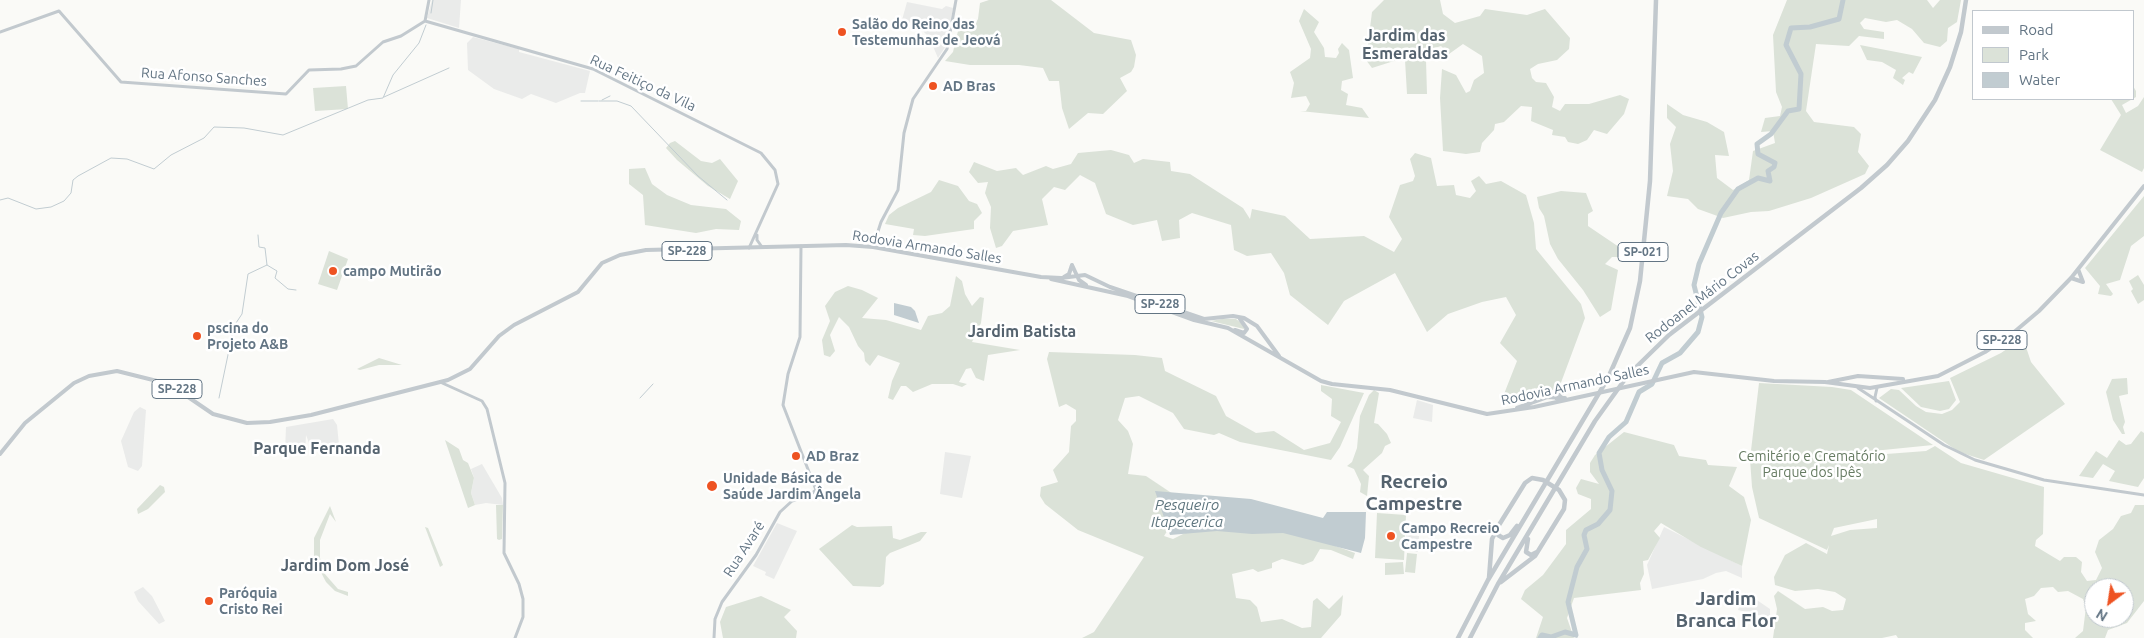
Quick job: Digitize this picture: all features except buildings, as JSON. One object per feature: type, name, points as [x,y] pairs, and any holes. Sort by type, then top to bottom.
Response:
[{"type":"highway","name":"Rodoanel Mário Covas","points":[[1458,638],[1488,580],[1611,373],[1624,343],[1636,306],[1650,181],[1656,0]]},
{"type":"highway","name":"Rodoanel Mário Covas","points":[[1470,638],[1498,584],[1532,526],[1620,385],[1646,356],[1691,318],[1861,188],[1887,165],[1908,141],[1931,106],[1950,67],[1961,32],[1966,0]]},
{"type":"highway","points":[[1488,580],[1492,539],[1499,525],[1528,480],[1537,478],[1543,480],[1559,490],[1566,504],[1564,509],[1538,552],[1529,563],[1498,584]]},
{"type":"highway","points":[[1499,525],[1498,535],[1506,538],[1525,518]]},
{"type":"highway","points":[[1532,526],[1525,549],[1530,555],[1538,552]]},
{"type":"main road","name":"Rodovia Armando Salles","points":[[0,454],[26,421],[74,383],[89,376],[116,371],[169,384],[213,414],[239,422],[270,422],[347,406],[440,382],[470,369],[499,336],[514,325],[578,292],[598,267],[614,257],[646,250],[846,245],[873,247],[1061,280],[1128,296],[1194,320],[1228,328],[1321,381],[1339,386],[1390,390],[1487,414],[1681,374],[1700,372],[1774,381],[1826,382],[1858,388],[1876,388],[1889,383],[1938,376],[1985,352],[2029,321],[2071,278],[2144,186]]},
{"type":"main road","points":[[1061,280],[1069,274],[1072,266],[1079,280],[1090,287]]},
{"type":"main road","points":[[2071,278],[2083,282],[2078,269]]},
{"type":"main road","name":"Rodovia Armando Salles","points":[[1078,276],[1090,277],[1110,287],[1204,319],[1233,316],[1244,318],[1257,326],[1279,356]]},
{"type":"main road","points":[[1061,280],[1073,280],[1078,276]]},
{"type":"main road","points":[[1084,284],[1084,278],[1090,277]]},
{"type":"main road","points":[[1228,328],[1244,333],[1248,329],[1244,322],[1233,316]]},
{"type":"main road","name":"Rodovia Armando Salles","points":[[1826,382],[1858,376],[1914,380]]},
{"type":"main road","points":[[1858,376],[1854,383],[1858,388]]},
{"type":"main road","points":[[1872,376],[1877,382],[1876,388]]},
{"type":"main road","points":[[1510,410],[1547,397],[1568,394],[1576,397]]},
{"type":"main road","points":[[1562,395],[1568,398]]},
{"type":"main road","points":[[1552,402],[1562,395]]},
{"type":"street","points":[[425,21],[429,0]]},
{"type":"street","points":[[873,247],[882,222],[898,190],[904,133],[913,100],[949,44],[956,0]]},
{"type":"street","name":"Rua Afonso Sanches","points":[[0,32],[59,11],[121,82],[286,94],[293,89],[299,79],[309,70],[341,69],[356,66],[383,42],[400,36],[425,21]]},
{"type":"street","name":"Rua Feitiço da Vila","points":[[425,21],[593,69],[761,153],[775,170],[778,184],[758,232],[749,248]]},
{"type":"street","points":[[544,52],[554,58]]},
{"type":"street","points":[[758,232],[757,240],[762,247]]},
{"type":"street","name":"Rua Avaré","points":[[714,638],[716,619],[722,602],[756,555],[780,512],[792,501],[810,495],[816,490],[783,405],[788,374],[800,337],[801,246]]},
{"type":"street","points":[[440,382],[482,401],[490,418],[505,483],[504,553],[517,579],[524,607],[515,638]]},
{"type":"street","points":[[1858,388],[1944,445],[1974,460],[2044,480],[2144,495]]},
{"type":"street","points":[[1876,388],[1874,397],[1877,401]]},
{"type":"shaded area","points":[[432,0],[461,0],[459,28],[427,18]]},
{"type":"shaded area","points":[[907,2],[942,9],[946,6],[953,8],[946,46],[938,58],[929,37],[918,26],[902,20]]},
{"type":"shaded area","points":[[473,37],[519,49],[519,52],[590,71],[585,93],[580,93],[556,103],[531,94],[522,99],[494,89],[468,70],[467,43]]},
{"type":"shaded area","points":[[1417,400],[1433,405],[1432,422],[1413,418]]},
{"type":"shaded area","points":[[140,407],[146,410],[142,466],[138,471],[128,467],[121,441],[134,412]]},
{"type":"shaded area","points":[[333,419],[337,425],[340,455],[327,450],[322,445],[309,443],[306,435],[305,454],[285,451],[286,427]]},
{"type":"shaded area","points":[[945,452],[971,456],[962,498],[940,494]]},
{"type":"shaded area","points":[[482,464],[502,498],[503,505],[486,503],[475,505],[471,493],[474,478],[471,469]]},
{"type":"shaded area","points":[[777,523],[797,531],[774,579],[765,575],[766,572],[753,566]]},
{"type":"shaded area","points":[[1664,527],[1742,566],[1742,578],[1726,571],[1703,579],[1652,589],[1647,565]]},
{"type":"shaded area","points":[[1406,535],[1419,536],[1418,552],[1405,550]]},
{"type":"shaded area","points":[[143,587],[152,596],[165,621],[159,624],[138,601],[134,592]]},
{"type":"shaded area","points":[[1745,592],[1770,609],[1770,618],[1738,610]]},
{"type":"green space","points":[[989,0],[1051,0],[1094,33],[1131,40],[1136,55],[1134,67],[1131,72],[1120,78],[1127,91],[1103,114],[1088,113],[1069,129],[1062,108],[1059,81],[1049,81],[1043,68],[1019,65],[970,65],[945,61],[953,52],[958,31],[972,30],[978,19],[980,3]]},
{"type":"green space","points":[[1384,0],[1440,0],[1443,14],[1455,23],[1480,16],[1485,9],[1527,15],[1545,9],[1570,38],[1569,49],[1557,60],[1538,64],[1530,69],[1532,78],[1536,82],[1546,83],[1554,97],[1552,107],[1560,111],[1565,104],[1589,104],[1620,95],[1629,99],[1624,114],[1607,134],[1594,130],[1587,140],[1578,144],[1568,142],[1565,137],[1552,135],[1553,130],[1531,121],[1532,107],[1521,106],[1504,122],[1495,124],[1494,130],[1482,143],[1480,152],[1466,154],[1443,151],[1440,98],[1442,69],[1456,75],[1466,93],[1470,91],[1474,80],[1484,73],[1482,56],[1463,44],[1449,54],[1441,46],[1372,68],[1366,60],[1372,12]]},
{"type":"green space","points":[[1787,0],[1927,0],[1933,8],[1940,0],[1961,0],[1957,22],[1948,28],[1947,41],[1940,47],[1924,43],[1912,29],[1897,20],[1886,22],[1865,18],[1860,23],[1864,29],[1884,32],[1884,39],[1859,36],[1849,46],[1816,44],[1806,111],[1814,122],[1854,127],[1861,134],[1858,152],[1869,166],[1865,174],[1811,198],[1769,211],[1751,212],[1723,218],[1698,209],[1688,199],[1667,196],[1673,171],[1670,144],[1676,127],[1667,118],[1667,104],[1683,115],[1707,122],[1724,132],[1729,156],[1715,155],[1717,178],[1733,190],[1749,180],[1753,151],[1775,143],[1773,131],[1761,132],[1765,118],[1780,116],[1782,107],[1776,92],[1773,35]]},
{"type":"green space","points":[[1304,9],[1319,22],[1314,32],[1324,48],[1325,57],[1336,58],[1342,43],[1349,50],[1353,78],[1342,81],[1341,90],[1348,94],[1346,105],[1362,108],[1369,118],[1300,111],[1306,111],[1310,104],[1306,96],[1291,98],[1294,83],[1290,72],[1310,58],[1311,49],[1299,21]]},
{"type":"green space","points":[[1860,45],[1922,57],[1913,74],[1909,72],[1902,78],[1905,80],[1903,85],[1893,78],[1896,70],[1882,62],[1867,60]]},
{"type":"green space","points":[[1405,60],[1426,60],[1427,94],[1407,94]]},
{"type":"green space","points":[[346,86],[348,109],[315,111],[313,88]]},
{"type":"green space","points":[[2134,88],[2136,91],[2136,97],[2134,98]]},
{"type":"green space","points":[[2144,97],[2144,168],[2142,172],[2100,150],[2121,115],[2112,100],[2130,100],[2122,105],[2126,113],[2138,106]]},
{"type":"green space","points":[[675,141],[701,161],[712,163],[720,159],[738,181],[730,199],[708,186],[677,160],[666,148]]},
{"type":"green space","points":[[1111,150],[1129,155],[1134,163],[1143,159],[1170,162],[1171,171],[1190,174],[1243,208],[1250,219],[1252,209],[1285,216],[1310,239],[1364,236],[1394,252],[1402,239],[1389,217],[1400,185],[1413,181],[1415,176],[1410,159],[1415,153],[1431,158],[1437,186],[1454,185],[1456,195],[1470,198],[1476,191],[1471,181],[1479,176],[1486,184],[1501,181],[1526,195],[1534,223],[1536,249],[1581,304],[1585,318],[1559,388],[1526,398],[1504,394],[1517,361],[1500,343],[1516,315],[1506,297],[1482,302],[1448,314],[1427,332],[1395,273],[1344,301],[1328,325],[1290,295],[1284,273],[1271,253],[1247,256],[1234,250],[1231,225],[1192,213],[1179,220],[1180,238],[1162,241],[1157,220],[1133,225],[1106,214],[1095,183],[1080,175],[1065,190],[1054,187],[1042,199],[1048,225],[1013,231],[1002,246],[996,248],[990,228],[991,207],[985,193],[988,182],[978,183],[969,172],[974,162],[997,171],[1016,168],[1023,175],[1046,166],[1053,169],[1071,164],[1078,153]]},
{"type":"green space","points":[[645,168],[652,184],[667,195],[691,205],[726,209],[741,221],[739,230],[716,229],[696,233],[645,225],[643,195],[629,184],[629,169]]},
{"type":"green space","points":[[939,180],[958,186],[969,201],[977,204],[982,213],[974,221],[974,229],[925,236],[913,235],[914,229],[885,224],[889,215],[898,208],[931,192]]},
{"type":"green space","points":[[1561,191],[1586,193],[1593,211],[1588,214],[1588,226],[1619,247],[1620,257],[1612,257],[1605,264],[1618,270],[1611,310],[1600,317],[1583,290],[1558,259],[1550,244],[1544,216],[1539,208],[1537,197]]},
{"type":"green space","points":[[2144,196],[2144,236],[2131,246],[2120,280],[2106,284],[2113,294],[2111,296],[2098,294],[2100,286],[2085,268]]},
{"type":"green space","name":"campo Mutirão","points":[[329,251],[348,259],[337,290],[318,284]]},
{"type":"green space","points":[[2138,275],[2144,285],[2144,300],[2138,304],[2131,291],[2133,289],[2129,281]]},
{"type":"green space","points":[[956,276],[962,281],[965,294],[972,306],[980,297],[984,298],[981,323],[972,342],[1020,350],[988,355],[984,381],[976,378],[971,368],[966,369],[959,382],[967,384],[962,387],[953,384],[932,384],[913,392],[906,386],[901,386],[893,400],[888,398],[892,381],[900,363],[878,355],[870,366],[865,361],[864,353],[858,346],[849,327],[839,317],[830,335],[835,351],[830,357],[824,355],[822,340],[830,321],[825,306],[835,292],[848,286],[878,298],[862,318],[886,320],[921,330],[928,316],[942,313],[950,306]]},
{"type":"green space","points":[[1236,319],[1245,326],[1244,329],[1211,321]]},
{"type":"green space","points":[[2023,338],[2031,362],[2065,404],[1984,460],[1959,452],[1879,398],[1891,389],[1899,390],[1916,406],[1926,412],[1942,414],[1952,410],[1960,402],[1950,378],[2001,353]]},
{"type":"green space","points":[[1049,352],[1135,355],[1162,358],[1165,371],[1216,396],[1226,416],[1256,433],[1274,431],[1304,450],[1330,443],[1341,422],[1331,416],[1332,399],[1321,391],[1321,385],[1364,393],[1340,447],[1331,460],[1240,442],[1219,433],[1214,435],[1184,429],[1173,413],[1139,396],[1125,398],[1118,420],[1128,431],[1133,444],[1128,474],[1146,476],[1173,494],[1171,525],[1164,536],[1173,539],[1197,527],[1255,529],[1305,535],[1355,553],[1353,559],[1331,550],[1320,549],[1313,561],[1303,565],[1282,559],[1272,563],[1272,568],[1258,572],[1253,569],[1232,574],[1236,598],[1250,600],[1257,607],[1261,622],[1282,619],[1302,628],[1311,627],[1313,601],[1317,598],[1329,609],[1343,595],[1341,615],[1321,638],[1082,638],[1094,632],[1144,557],[1078,530],[1045,504],[1040,496],[1041,487],[1058,482],[1053,470],[1069,452],[1071,426],[1076,421],[1076,410],[1066,404],[1059,407],[1047,359]]},
{"type":"green space","points":[[379,358],[402,365],[379,365],[360,370],[357,369]]},
{"type":"green space","points":[[2127,378],[2128,394],[2119,396],[2125,422],[2123,427],[2125,434],[2122,434],[2113,420],[2106,392],[2112,379]]},
{"type":"green space","points":[[1949,381],[1956,400],[1949,409],[1940,411],[1921,407],[1901,388]]},
{"type":"green space","name":"Cemitério e Crematório Parque dos Ipês","points":[[1759,383],[1832,387],[1851,390],[1933,445],[1873,451],[1873,455],[1926,451],[1935,446],[1961,463],[2044,487],[2043,534],[2036,540],[2035,546],[2060,561],[2064,557],[2076,557],[2082,562],[2081,572],[2085,578],[2084,602],[2083,599],[2068,591],[2058,592],[2053,587],[2041,588],[2034,596],[2025,599],[2028,614],[2036,621],[2025,623],[2025,630],[2033,638],[1898,638],[1896,635],[1882,638],[1773,638],[1777,609],[1774,596],[1778,591],[1805,609],[1823,607],[1832,611],[1843,610],[1846,599],[1835,592],[1818,589],[1795,591],[1775,585],[1774,577],[1785,555],[1806,543],[1827,554],[1829,545],[1827,550],[1759,518],[1752,487],[1750,459]],"holes":[[[1877,519],[1877,528],[1850,530],[1831,536],[1834,528]]]},
{"type":"green space","points":[[1374,390],[1379,393],[1374,423],[1378,424],[1387,434],[1391,443],[1385,446],[1382,453],[1363,470],[1369,476],[1367,496],[1360,492],[1361,484],[1354,469],[1347,466],[1352,462],[1357,448],[1360,416],[1369,395]]},
{"type":"green space","points":[[2141,431],[2144,433],[2144,478],[2138,487],[2109,481],[2115,471],[2103,464],[2093,478],[2079,476],[2096,451],[2107,458],[2119,440],[2126,445],[2131,444]]},
{"type":"green space","points":[[1624,432],[1674,445],[1679,456],[1706,460],[1708,465],[1737,467],[1729,486],[1744,497],[1751,520],[1742,566],[1701,547],[1661,523],[1654,531],[1660,538],[1648,560],[1643,561],[1644,574],[1640,583],[1641,590],[1574,598],[1567,618],[1574,638],[1536,638],[1543,617],[1521,599],[1525,590],[1543,575],[1566,544],[1566,530],[1591,509],[1591,499],[1578,494],[1576,488],[1581,479],[1599,484],[1590,472],[1590,463],[1595,455]]},
{"type":"green space","points":[[445,440],[459,449],[463,460],[468,463],[474,478],[471,493],[475,505],[468,508]]},
{"type":"green space","points":[[160,485],[164,487],[165,492],[148,509],[138,514],[137,509]]},
{"type":"green space","points":[[496,505],[503,505],[502,539],[499,540],[497,539]]},
{"type":"green space","points":[[2135,505],[2144,505],[2144,601],[2134,614],[2134,578],[2097,578],[2102,568],[2095,552],[2099,540],[2113,529],[2121,516],[2131,513]]},
{"type":"green space","points":[[330,506],[336,522],[330,514],[320,540],[320,558],[324,573],[338,589],[348,592],[348,596],[335,591],[326,582],[314,559],[314,538]]},
{"type":"green space","name":"Campo Recreio Campestre","points":[[1377,513],[1406,515],[1404,560],[1375,558]]},
{"type":"green space","points":[[852,525],[857,527],[892,526],[893,538],[900,540],[921,532],[927,532],[920,541],[890,553],[886,557],[884,584],[880,587],[853,586],[819,549]]},
{"type":"green space","points":[[425,527],[428,528],[443,565],[440,567]]},
{"type":"green space","points":[[1407,553],[1417,554],[1415,573],[1405,572]]},
{"type":"green space","points":[[1403,562],[1404,574],[1385,575],[1385,563]]},
{"type":"green space","points":[[761,596],[791,610],[784,617],[797,631],[796,638],[723,638],[720,622],[726,607]]},
{"type":"green space","points":[[2084,623],[2084,628],[2113,628],[2108,630],[2105,638],[2075,638],[2083,631]]},
{"type":"water","points":[[894,303],[911,307],[915,311],[919,323],[894,315]]},
{"type":"water","name":"Pesqueiro Itapecerica","points":[[1155,491],[1251,499],[1323,518],[1327,512],[1366,512],[1365,538],[1361,553],[1283,533],[1252,534],[1217,531],[1170,535]]},
{"type":"waterway","points":[[431,13],[433,0]]},
{"type":"waterway","points":[[1540,638],[1542,635],[1551,637],[1565,632],[1576,635],[1568,602],[1577,567],[1587,549],[1584,535],[1586,530],[1598,524],[1610,510],[1612,491],[1602,470],[1599,453],[1609,437],[1626,422],[1639,392],[1652,384],[1662,363],[1680,353],[1698,332],[1702,317],[1694,285],[1699,264],[1721,213],[1738,189],[1758,178],[1770,181],[1768,171],[1774,167],[1775,163],[1758,154],[1757,144],[1771,134],[1788,111],[1799,109],[1801,74],[1786,45],[1791,28],[1810,27],[1839,19],[1843,0]]},
{"type":"waterway","points":[[0,200],[8,198],[36,209],[51,207],[64,201],[71,193],[73,180],[111,158],[127,159],[154,169],[171,155],[204,138],[214,127],[244,128],[283,135],[368,100],[383,98],[393,75],[419,43],[426,25]]},
{"type":"waterway","points":[[384,97],[449,68]]},
{"type":"waterway","points":[[602,100],[610,96]]},
{"type":"waterway","points":[[581,101],[598,101]]},
{"type":"waterway","points":[[599,101],[617,101],[631,106],[698,176],[727,200]]},
{"type":"waterway","points":[[219,398],[234,326],[242,314],[248,274],[267,265],[265,248],[259,247],[258,235]]},
{"type":"waterway","points":[[267,265],[277,271],[275,278],[288,289],[296,290]]},
{"type":"waterway","points":[[640,398],[653,384]]},
{"type":"place","name":"Salão do Reino das Testemunhas de Jeová","points":[[842,32]]},
{"type":"place","name":"AD Bras","points":[[933,86]]},
{"type":"place","name":"campo Mutirão","points":[[333,271]]},
{"type":"place","name":"pscina do Projeto A&B","points":[[197,336]]},
{"type":"place","name":"AD Braz","points":[[796,456]]},
{"type":"place","name":"Unidade Básica de Saúde Jardim Ângela","points":[[712,486]]},
{"type":"place","name":"Campo Recreio Campestre","points":[[1391,536]]},
{"type":"place","name":"Paróquia Cristo Rei","points":[[209,601]]},
{"type":"district","name":"Jardim das Esmeraldas","points":[[1405,45]]},
{"type":"district","name":"Jardim Batista","points":[[1022,332]]},
{"type":"district","name":"Parque Fernanda","points":[[317,449]]},
{"type":"district","name":"Recreio Campestre","points":[[1414,493]]},
{"type":"district","name":"Jardim Dom José","points":[[345,566]]},
{"type":"district","name":"Jardim Branca Flor","points":[[1726,610]]}]
